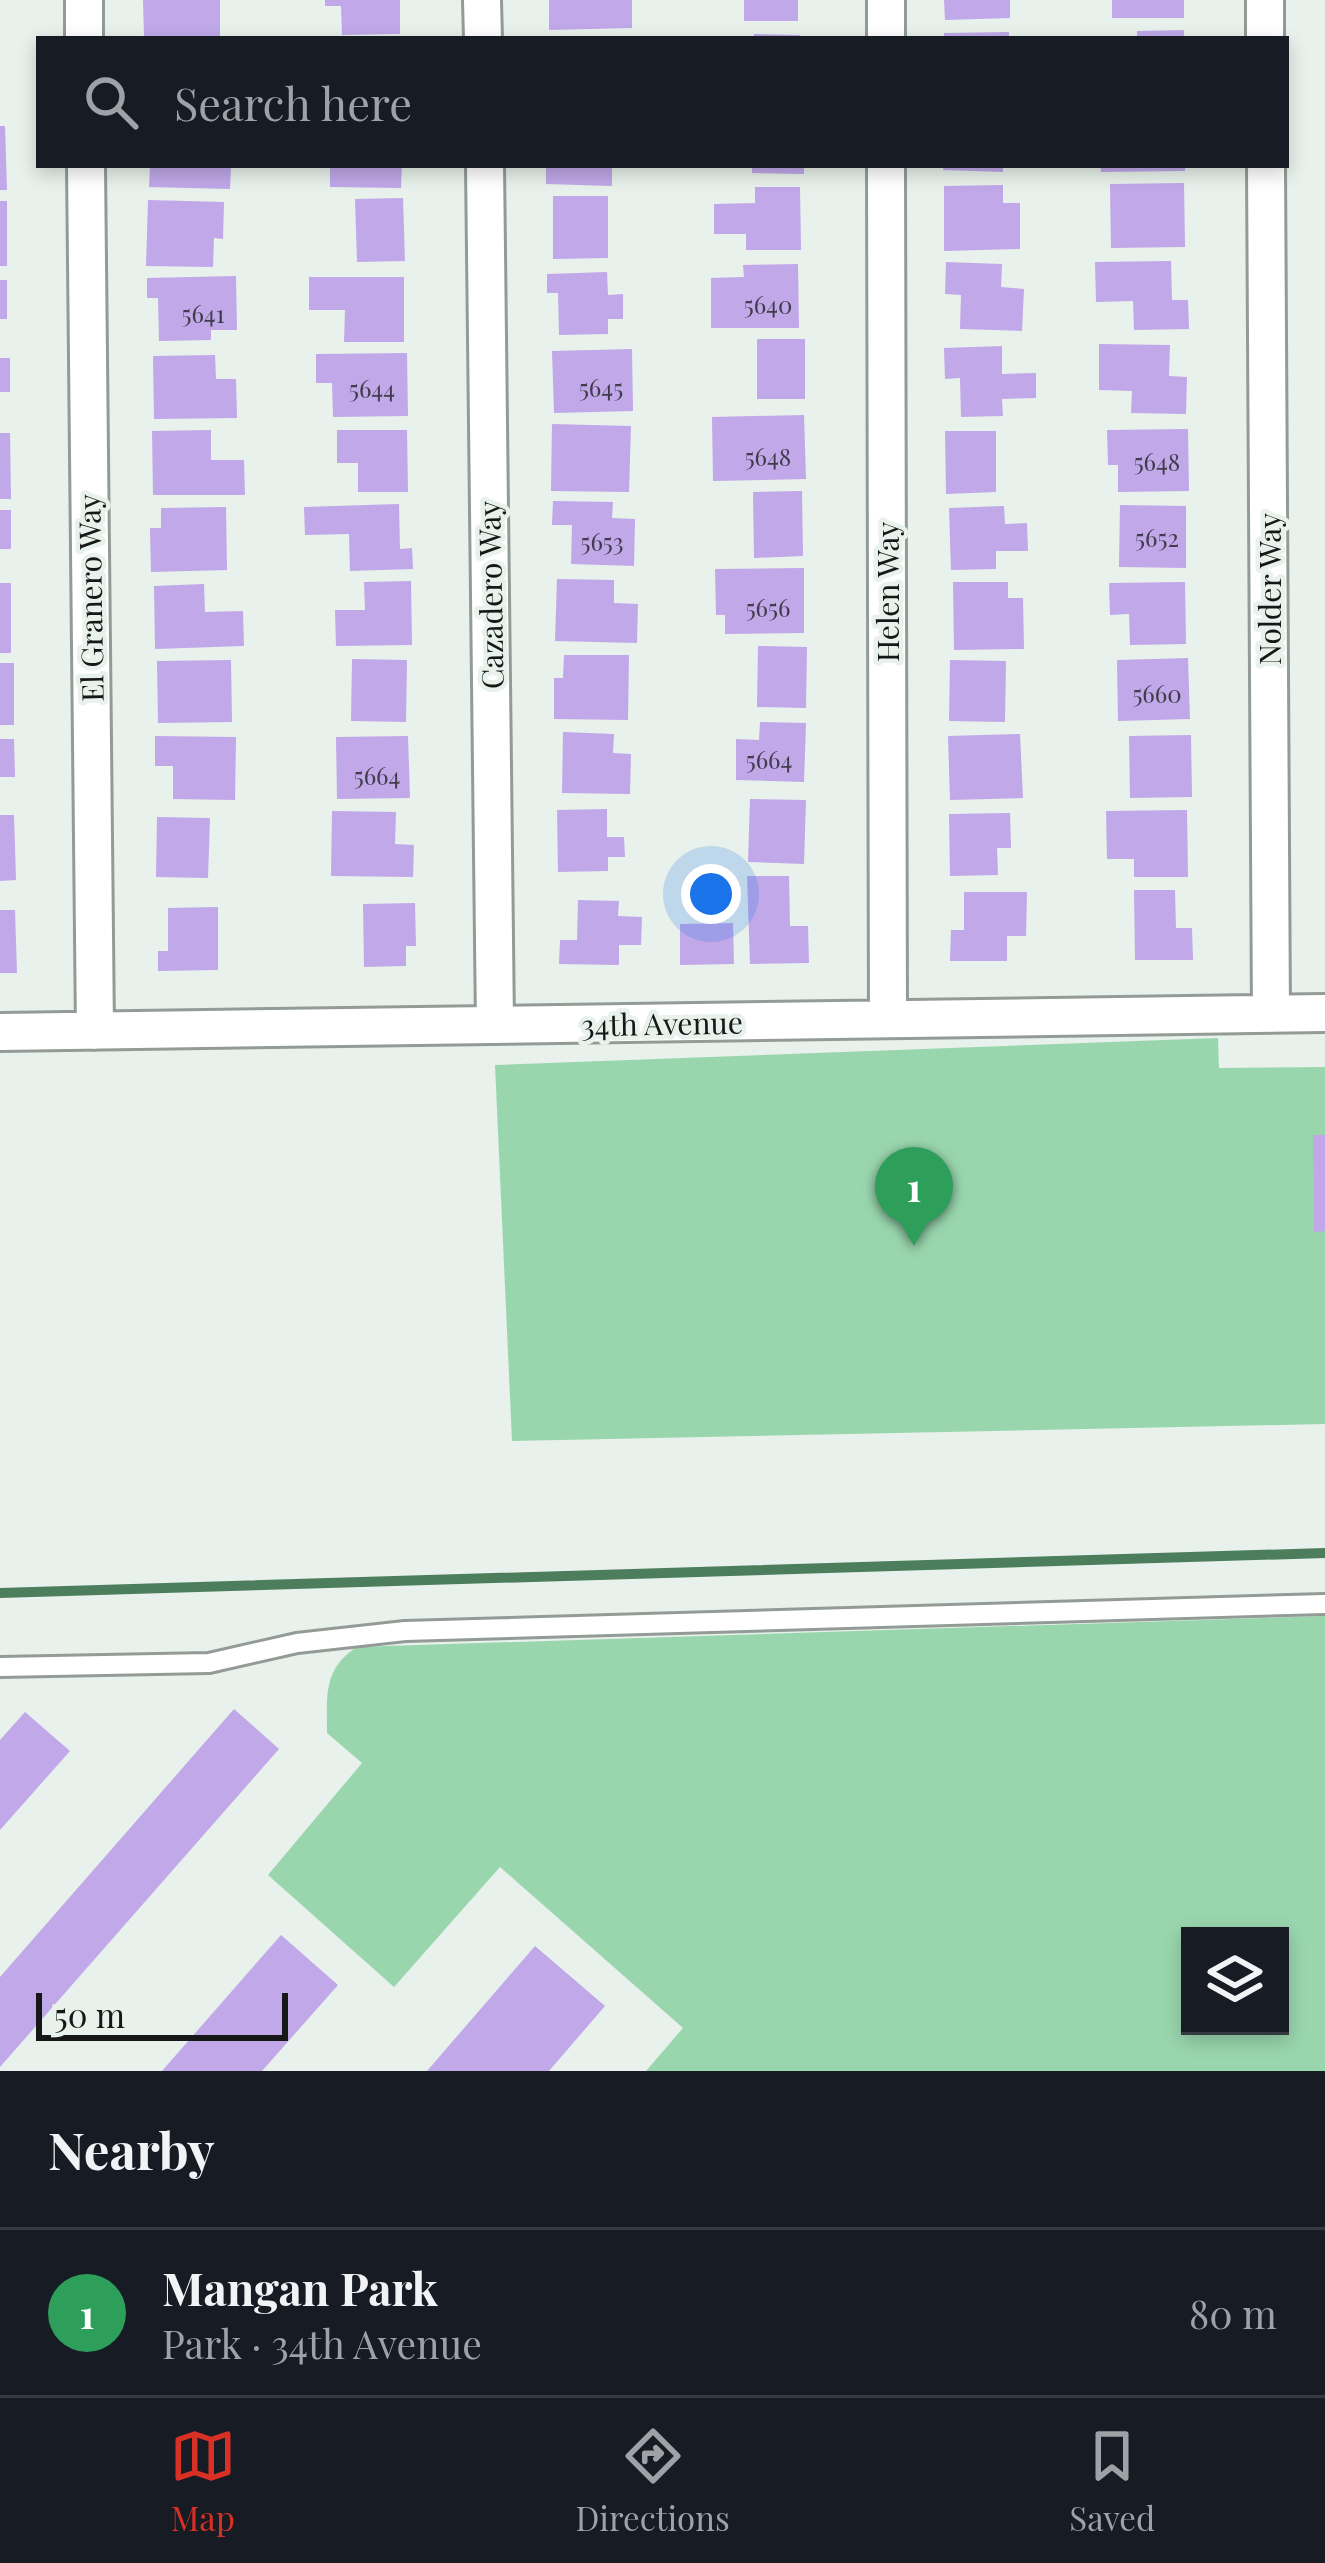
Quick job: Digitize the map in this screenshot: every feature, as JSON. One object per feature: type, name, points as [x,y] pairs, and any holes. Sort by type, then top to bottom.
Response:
[{"type":"street","points":[[84,0],[84,36]]},
{"type":"street","points":[[482,0],[483,36]]},
{"type":"street","points":[[886,0],[886,36]]},
{"type":"street","points":[[1265,0],[1265,36]]},
{"type":"street","name":"El Granero Way","points":[[86,168],[95,1031]]},
{"type":"street","name":"Cazadero Way","points":[[484,168],[495,1025]]},
{"type":"street","name":"Helen Way","points":[[886,168],[888,1019]]},
{"type":"street","name":"Nolder Way","points":[[1266,168],[1271,1014]]},
{"type":"street","name":"34th Avenue","points":[[0,1033],[1325,1013]]},
{"type":"lane","points":[[0,1666],[209,1663],[297,1642],[405,1631],[1325,1604]]},
{"type":"green space","points":[[1218,1038],[1219,1068],[1325,1067],[1325,1424],[512,1441],[495,1065]]},
{"type":"green space","points":[[1325,1616],[1325,2071],[646,2071],[683,2028],[500,1867],[394,1987],[268,1875],[362,1763],[327,1733],[333,1674],[357,1647]]},
{"type":"building","points":[[143,0],[220,0],[220,36],[144,36]]},
{"type":"building","points":[[325,0],[400,0],[400,34],[342,35],[341,6],[325,6]]},
{"type":"building","points":[[549,0],[632,0],[632,28],[549,30]]},
{"type":"building","points":[[744,0],[798,0],[798,21],[744,21]]},
{"type":"building","points":[[944,0],[1010,0],[1010,18],[945,20]]},
{"type":"building","points":[[1112,0],[1184,0],[1184,18],[1112,18]]},
{"type":"building","points":[[1184,30],[1184,36],[1137,36],[1137,31]]},
{"type":"building","points":[[1009,32],[1009,36],[944,36]]},
{"type":"building","points":[[0,126],[5,126],[7,190],[0,190]]},
{"type":"building","points":[[150,168],[231,168],[230,189],[149,187]]},
{"type":"building","points":[[330,168],[402,168],[401,188],[330,187]]},
{"type":"building","points":[[546,168],[612,168],[612,186],[546,184]]},
{"type":"building","points":[[752,168],[804,168],[804,174],[752,173]]},
{"type":"building","points":[[1003,168],[1003,172],[943,170]]},
{"type":"building","points":[[1100,168],[1185,168],[1185,171],[1101,172]]},
{"type":"building","points":[[1184,183],[1185,247],[1111,248],[1110,184]]},
{"type":"building","points":[[1003,185],[1003,203],[1020,203],[1020,249],[944,251],[944,186]]},
{"type":"building","points":[[755,187],[800,187],[801,250],[746,250],[746,234],[714,234],[714,204],[755,203]]},
{"type":"building","points":[[553,196],[608,196],[608,258],[553,259]]},
{"type":"building","points":[[403,198],[405,261],[357,262],[355,199]]},
{"type":"building","points":[[148,200],[224,202],[223,239],[214,238],[213,267],[146,266]]},
{"type":"building","points":[[0,201],[7,201],[7,266],[0,266]]},
{"type":"building","points":[[1171,261],[1172,300],[1188,300],[1189,329],[1134,330],[1133,301],[1096,302],[1095,262]]},
{"type":"building","points":[[946,262],[1002,264],[1001,287],[1024,289],[1022,331],[960,329],[961,295],[945,294]]},
{"type":"building","points":[[798,264],[799,328],[711,328],[711,278],[744,277],[743,265]]},
{"type":"building","points":[[607,272],[608,295],[623,294],[623,319],[608,319],[608,334],[559,335],[558,293],[547,293],[547,274]]},
{"type":"building","points":[[236,276],[237,330],[211,330],[211,340],[159,341],[158,298],[147,298],[147,278]]},
{"type":"building","points":[[309,277],[404,277],[404,342],[344,342],[345,310],[309,310]]},
{"type":"building","points":[[0,280],[7,280],[7,319],[0,319]]},
{"type":"building","points":[[757,339],[805,339],[805,399],[757,399]]},
{"type":"building","points":[[1099,344],[1170,345],[1169,376],[1187,377],[1186,414],[1131,413],[1132,391],[1099,390]]},
{"type":"building","points":[[1002,346],[1002,374],[1036,373],[1036,398],[1002,399],[1003,416],[961,417],[960,378],[945,379],[944,348]]},
{"type":"building","points":[[632,349],[633,411],[554,413],[552,351]]},
{"type":"building","points":[[407,353],[408,416],[333,417],[332,383],[316,383],[316,354]]},
{"type":"building","points":[[215,355],[216,379],[236,379],[237,418],[154,419],[153,356]]},
{"type":"building","points":[[0,358],[10,358],[10,392],[0,392]]},
{"type":"building","points":[[804,415],[806,479],[713,481],[712,417]]},
{"type":"building","points":[[552,424],[631,426],[629,492],[551,491]]},
{"type":"building","points":[[1188,429],[1189,491],[1118,492],[1118,465],[1108,465],[1107,430]]},
{"type":"building","points":[[211,430],[211,460],[244,460],[245,495],[153,495],[152,431]]},
{"type":"building","points":[[337,430],[407,430],[408,492],[358,492],[358,463],[337,463]]},
{"type":"building","points":[[945,431],[996,431],[996,492],[946,494]]},
{"type":"building","points":[[0,433],[10,433],[11,499],[0,499]]},
{"type":"building","points":[[802,491],[803,556],[754,558],[753,492]]},
{"type":"building","points":[[553,501],[613,502],[612,518],[635,519],[634,566],[571,564],[572,525],[552,525]]},
{"type":"building","points":[[399,504],[400,549],[412,548],[413,569],[350,571],[349,534],[305,535],[304,507]]},
{"type":"building","points":[[1120,505],[1186,506],[1186,568],[1119,567]]},
{"type":"building","points":[[1004,506],[1005,524],[1027,523],[1028,551],[996,551],[996,569],[951,570],[949,508]]},
{"type":"building","points":[[226,507],[227,570],[151,572],[150,528],[161,528],[161,508]]},
{"type":"building","points":[[0,510],[11,510],[11,549],[0,549]]},
{"type":"building","points":[[804,568],[804,633],[725,634],[725,615],[716,615],[715,569]]},
{"type":"building","points":[[557,579],[614,580],[614,603],[638,604],[637,643],[555,641]]},
{"type":"building","points":[[411,581],[412,645],[336,646],[335,610],[365,610],[364,582]]},
{"type":"building","points":[[953,582],[1008,582],[1008,598],[1023,598],[1024,649],[954,650]]},
{"type":"building","points":[[1185,582],[1186,644],[1130,645],[1129,614],[1110,615],[1109,583]]},
{"type":"building","points":[[0,583],[11,583],[11,653],[0,653]]},
{"type":"building","points":[[204,584],[205,612],[243,611],[244,646],[155,649],[154,586]]},
{"type":"building","points":[[758,646],[807,647],[806,708],[757,707]]},
{"type":"building","points":[[564,655],[629,655],[628,720],[554,719],[554,678],[563,678]]},
{"type":"building","points":[[1188,658],[1190,719],[1118,721],[1117,660]]},
{"type":"building","points":[[352,659],[407,660],[406,722],[351,721]]},
{"type":"building","points":[[231,660],[232,722],[158,723],[157,661]]},
{"type":"building","points":[[950,660],[1006,661],[1005,722],[949,721]]},
{"type":"building","points":[[0,663],[14,663],[14,725],[0,725]]},
{"type":"building","points":[[760,722],[806,723],[804,782],[736,780],[736,739],[759,740]]},
{"type":"building","points":[[563,732],[614,734],[613,753],[631,754],[630,794],[562,793]]},
{"type":"building","points":[[1020,734],[1023,798],[950,800],[948,736]]},
{"type":"building","points":[[1191,735],[1192,797],[1130,798],[1129,736]]},
{"type":"building","points":[[155,736],[236,737],[235,800],[173,799],[173,766],[155,766]]},
{"type":"building","points":[[408,736],[410,798],[337,799],[336,737]]},
{"type":"building","points":[[0,739],[14,739],[15,777],[0,777]]},
{"type":"building","points":[[750,799],[806,800],[804,864],[748,862]]},
{"type":"building","points":[[607,809],[607,837],[624,837],[625,857],[608,857],[608,871],[558,872],[557,810]]},
{"type":"building","points":[[1187,810],[1188,877],[1134,877],[1134,859],[1107,859],[1106,811]]},
{"type":"building","points":[[332,811],[396,812],[395,844],[414,845],[413,877],[331,876]]},
{"type":"building","points":[[1010,813],[1011,848],[997,848],[998,875],[950,876],[949,814]]},
{"type":"building","points":[[0,815],[14,815],[16,880],[0,881]]},
{"type":"building","points":[[157,817],[210,818],[208,878],[156,877]]},
{"type":"building","points":[[747,876],[789,876],[790,926],[808,926],[809,963],[750,964]]},
{"type":"building","points":[[1134,890],[1175,890],[1176,928],[1192,928],[1193,960],[1135,960]]},
{"type":"building","points":[[964,892],[1027,892],[1026,936],[1007,936],[1007,961],[950,961],[951,930],[964,930]]},
{"type":"building","points":[[578,900],[619,901],[618,916],[642,917],[641,945],[619,945],[619,965],[559,964],[560,940],[577,940]]},
{"type":"building","points":[[415,903],[416,946],[406,946],[406,966],[364,967],[363,904]]},
{"type":"building","points":[[218,907],[218,970],[158,971],[158,951],[168,951],[168,908]]},
{"type":"building","points":[[0,910],[15,910],[17,973],[0,973]]},
{"type":"building","points":[[733,923],[734,964],[680,965],[680,924]]},
{"type":"building","points":[[1313,1135],[1325,1135],[1325,1231],[1314,1232]]},
{"type":"building","points":[[234,1709],[279,1749],[0,2067],[0,1977]]},
{"type":"building","points":[[25,1712],[70,1751],[0,1830],[0,1740]]},
{"type":"building","points":[[281,1935],[338,1985],[262,2071],[162,2071]]},
{"type":"building","points":[[535,1946],[605,2006],[549,2071],[427,2071]]},
{"type":"waterway","points":[[0,1593],[1325,1553]]},
{"type":"place","name":"Mangan Park","points":[[914,1246]]}]
